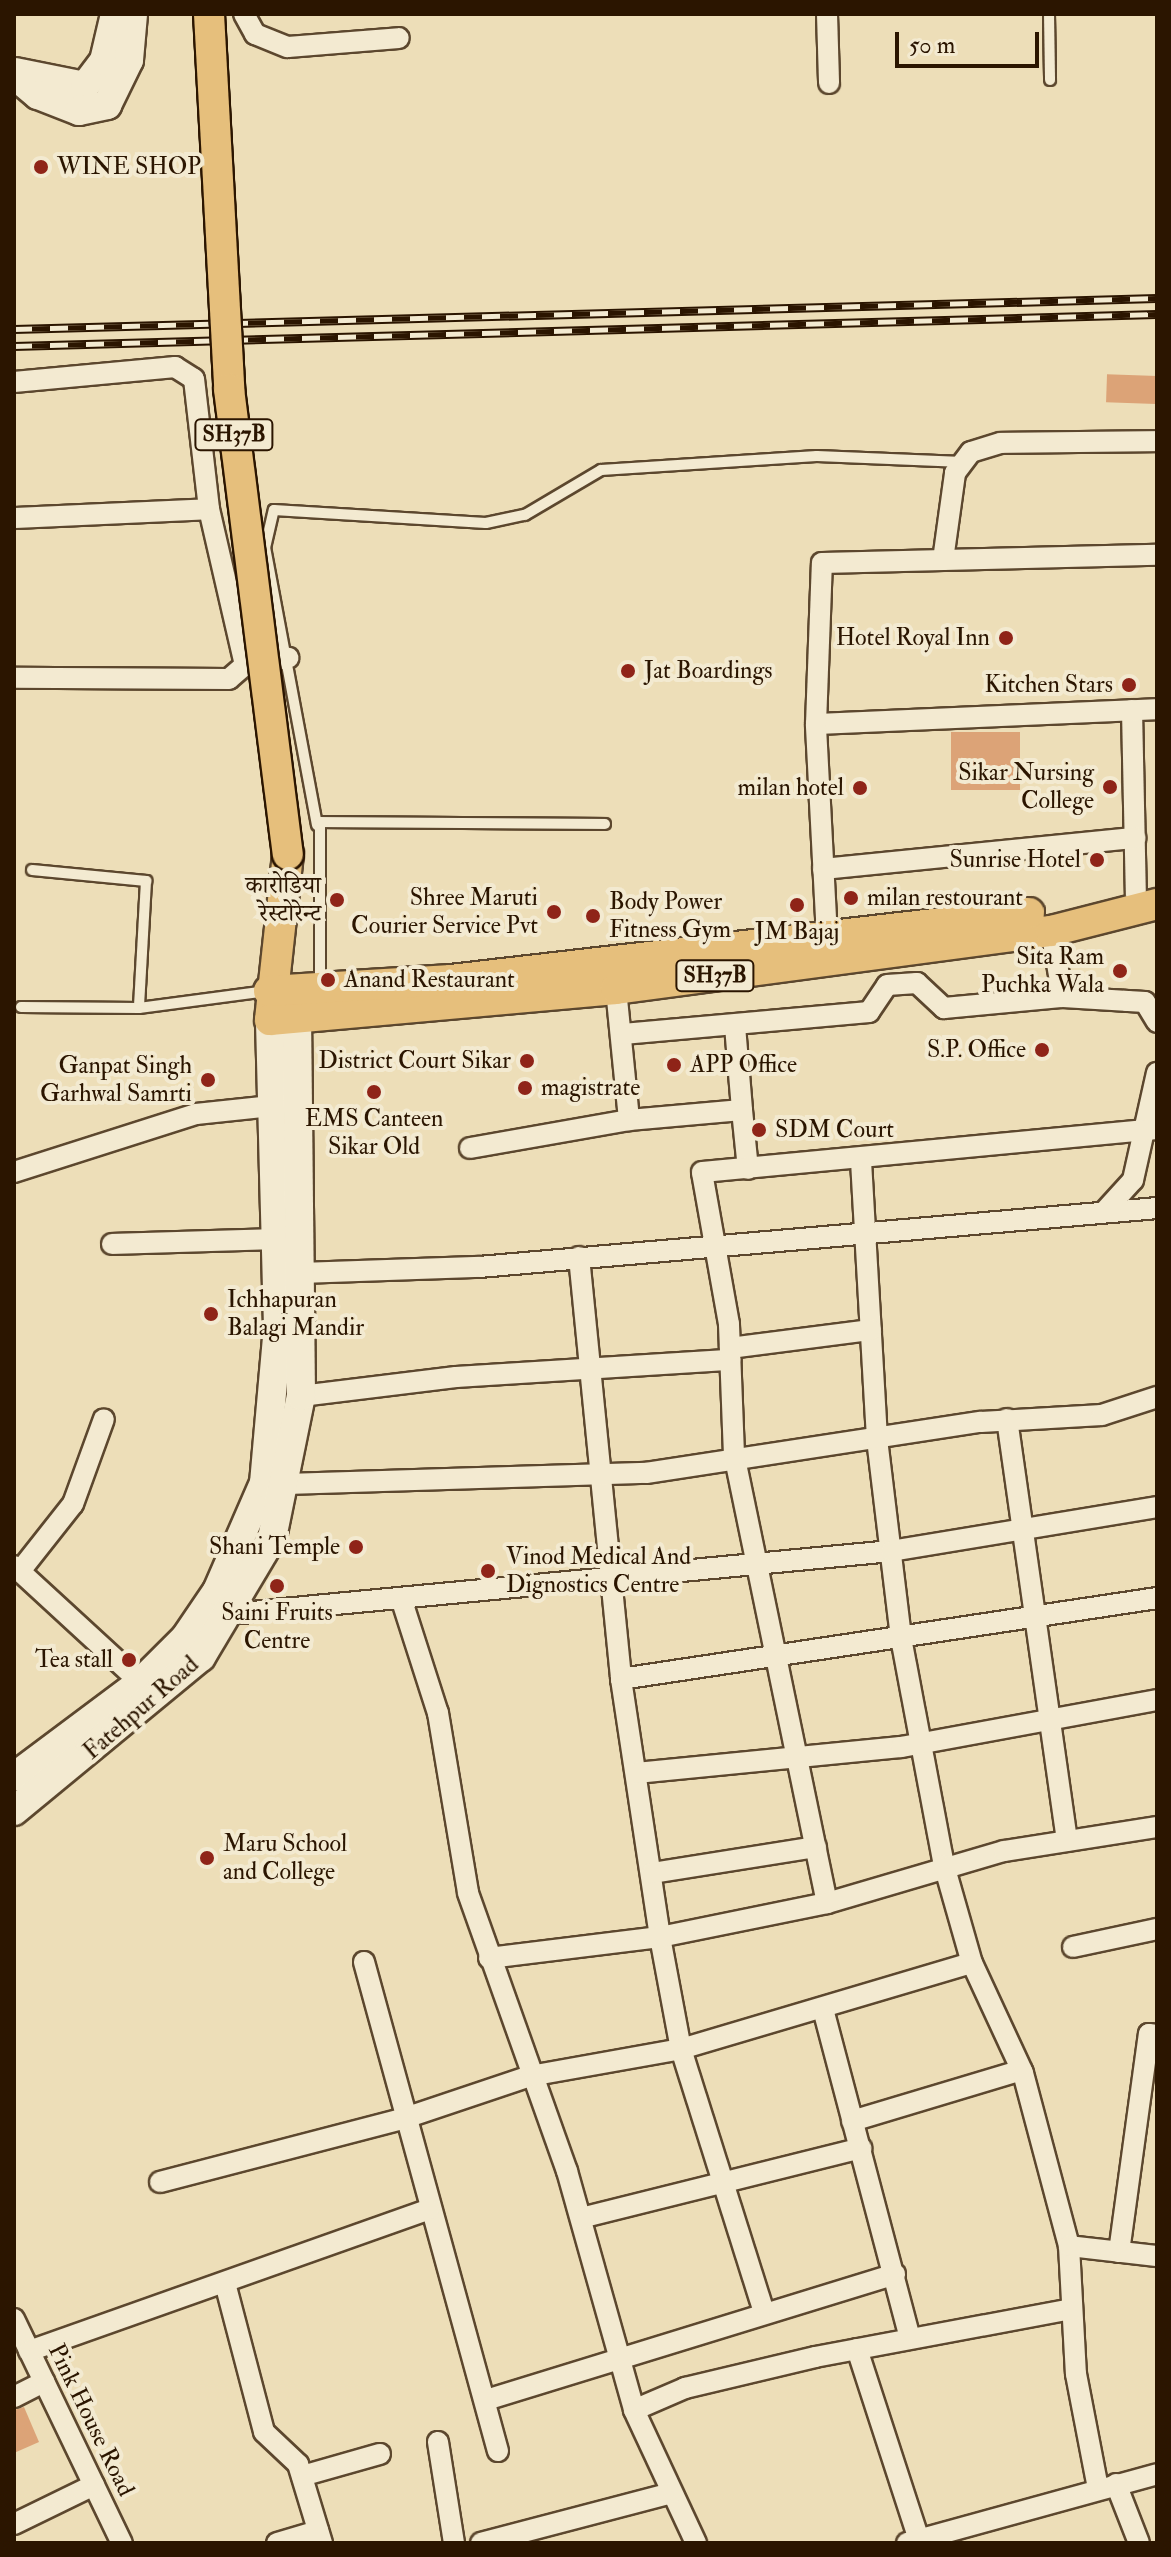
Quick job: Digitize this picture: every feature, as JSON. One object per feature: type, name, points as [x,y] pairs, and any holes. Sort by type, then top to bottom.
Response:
[{"type":"main road","name":"SH37B","points":[[209,14],[229,389],[288,854],[283,921],[290,1001]]},
{"type":"main road","name":"SH37B","points":[[290,1001],[1150,897]]},
{"type":"main road","name":"SH37B","points":[[290,1001],[616,989],[1051,931],[1150,897]]},
{"type":"street","points":[[14,73],[85,86],[104,61],[115,14]]},
{"type":"street","points":[[14,73],[38,95],[79,111],[107,105],[129,60],[133,14]]},
{"type":"street","points":[[244,14],[255,34],[288,47],[399,38]]},
{"type":"street","points":[[827,14],[829,83]]},
{"type":"street","points":[[14,382],[186,371],[194,379],[209,509],[245,665]]},
{"type":"street","points":[[943,560],[955,473],[971,452],[1001,443],[1157,441]]},
{"type":"street","points":[[14,518],[209,509]]},
{"type":"street","points":[[827,937],[816,724],[822,563],[1157,555]]},
{"type":"street","points":[[14,678],[229,679],[245,665],[288,658]]},
{"type":"street","points":[[816,724],[1157,709]]},
{"type":"street","points":[[1132,710],[1135,838],[1150,897]]},
{"type":"street","points":[[823,869],[1135,838]]},
{"type":"street","points":[[1051,931],[1063,997]]},
{"type":"street","points":[[623,1034],[869,1012],[887,985],[917,983],[944,1008],[1063,997],[1145,1002],[1157,1022]]},
{"type":"street","points":[[616,989],[623,1034],[629,1120]]},
{"type":"street","points":[[14,1777],[149,1690],[217,1591],[264,1483],[276,1375],[272,1106],[290,1001]]},
{"type":"street","name":"Fatehpur Road","points":[[14,1811],[149,1690],[201,1657],[231,1614],[272,1538],[288,1484],[301,1396],[303,1273],[290,1001]]},
{"type":"street","points":[[735,1026],[748,1169]]},
{"type":"street","points":[[1104,1212],[1133,1180],[1153,1129],[1157,1073]]},
{"type":"street","points":[[14,1172],[196,1114],[272,1106]]},
{"type":"street","points":[[470,1148],[629,1120],[742,1110]]},
{"type":"street","points":[[827,1903],[734,1455],[730,1354],[702,1172],[861,1161],[1153,1129]]},
{"type":"street","points":[[861,1161],[877,1439],[901,1638],[918,1744],[944,1865],[972,1963],[1022,2070],[1069,2246],[1076,2374],[1107,2486],[1139,2543]]},
{"type":"street","points":[[303,1273],[579,1257],[1157,1208]]},
{"type":"street","points":[[112,1244],[276,1239]]},
{"type":"street","points":[[579,1257],[614,1574],[621,1679],[660,1937],[681,2049],[727,2185],[764,2312]]},
{"type":"street","points":[[301,1396],[456,1377],[592,1370],[730,1354],[871,1330]]},
{"type":"street","points":[[288,1484],[604,1477],[734,1455],[877,1439],[1007,1419],[1102,1415],[1156,1404]]},
{"type":"street","points":[[104,1419],[73,1504],[52,1539],[17,1568],[149,1690]]},
{"type":"street","points":[[1007,1419],[1032,1619],[1067,1841]]},
{"type":"street","points":[[231,1614],[614,1574],[891,1551],[1157,1507]]},
{"type":"street","points":[[401,1598],[438,1713],[468,1893],[581,2218],[634,2410],[696,2543]]},
{"type":"street","points":[[621,1679],[1157,1598]]},
{"type":"street","points":[[636,1773],[796,1759],[918,1744],[1157,1700]]},
{"type":"street","points":[[489,1958],[660,1937],[827,1903],[944,1865],[1157,1827]]},
{"type":"street","points":[[652,1873],[816,1847]]},
{"type":"street","points":[[1073,1947],[1157,1929]]},
{"type":"street","points":[[364,1962],[429,2209],[486,2400],[498,2451]]},
{"type":"street","points":[[160,2182],[405,2118],[530,2076],[681,2049],[972,1963]]},
{"type":"street","points":[[823,2009],[910,2338]]},
{"type":"street","points":[[1119,2252],[1149,2034],[1157,2035]]},
{"type":"street","points":[[852,2121],[1022,2070]]},
{"type":"street","points":[[581,2218],[727,2185],[861,2148]]},
{"type":"street","points":[[29,2351],[225,2283],[302,2249],[429,2209]]},
{"type":"street","points":[[1069,2246],[1157,2256]]},
{"type":"street","points":[[486,2400],[895,2274]]},
{"type":"street","points":[[225,2283],[264,2432],[292,2454],[302,2476],[320,2537],[277,2543]]},
{"type":"street","points":[[634,2410],[685,2388],[910,2338],[1072,2309]]},
{"type":"street","name":"Pink House Road","points":[[14,2319],[122,2543]]},
{"type":"street","points":[[857,2349],[913,2541],[1157,2474]]},
{"type":"street","points":[[14,2397],[44,2382]]},
{"type":"street","points":[[438,2442],[454,2543]]},
{"type":"street","points":[[302,2476],[380,2454]]},
{"type":"street","points":[[14,2524],[94,2485]]},
{"type":"street","points":[[481,2543],[672,2493]]},
{"type":"lane","points":[[1049,14],[1050,80]]},
{"type":"lane","points":[[21,1007],[139,1008],[290,1001],[317,825],[265,548],[274,510],[486,523],[525,515],[601,470],[817,456],[963,462]]},
{"type":"lane","points":[[317,825],[605,824]]},
{"type":"lane","points":[[32,870],[146,881],[139,1008]]},
{"type":"building","points":[[1107,374],[1157,376],[1156,404],[1106,402]]},
{"type":"building","points":[[951,732],[1020,732],[1020,790],[951,790]]},
{"type":"building","points":[[24,2407],[39,2442],[14,2453],[14,2410]]},
{"type":"railway","points":[[14,329],[1157,298]]},
{"type":"railway","points":[[14,346],[1157,314]]},
{"type":"place","name":"WINE SHOP","points":[[41,167]]},
{"type":"place","name":"Hotel Royal Inn","points":[[1006,638]]},
{"type":"place","name":"Jat Boardings","points":[[628,671]]},
{"type":"place","name":"Kitchen Stars","points":[[1129,685]]},
{"type":"place","name":"Sikar Nursing College","points":[[1110,787]]},
{"type":"place","name":"milan hotel","points":[[860,788]]},
{"type":"place","name":"Sunrise Hotel","points":[[1097,860]]},
{"type":"place","name":"milan restourant","points":[[851,898]]},
{"type":"place","name":"कारोडिया रेस्टोरेन्ट","points":[[337,900]]},
{"type":"place","name":"JM Bajaj","points":[[797,905]]},
{"type":"place","name":"Shree Maruti Courier Service Pvt","points":[[554,912]]},
{"type":"place","name":"Body Power Fitness Gym","points":[[593,916]]},
{"type":"place","name":"Sita Ram Puchka Wala","points":[[1120,971]]},
{"type":"place","name":"Anand Restaurant","points":[[328,980]]},
{"type":"place","name":"S.P. Office","points":[[1042,1050]]},
{"type":"place","name":"District Court Sikar","points":[[527,1061]]},
{"type":"place","name":"APP Office","points":[[674,1065]]},
{"type":"place","name":"Ganpat Singh Garhwal Samrti","points":[[208,1080]]},
{"type":"place","name":"magistrate","points":[[525,1088]]},
{"type":"place","name":"EMS Canteen Sikar Old","points":[[374,1092]]},
{"type":"place","name":"SDM Court","points":[[759,1130]]},
{"type":"place","name":"Ichhapuran Balagi Mandir","points":[[211,1314]]},
{"type":"place","name":"Shani Temple","points":[[356,1547]]},
{"type":"place","name":"Vinod Medical And Dignostics Centre","points":[[488,1571]]},
{"type":"place","name":"Saini Fruits Centre","points":[[277,1586]]},
{"type":"place","name":"Tea stall","points":[[129,1660]]},
{"type":"place","name":"Maru School and College","points":[[207,1858]]}]
